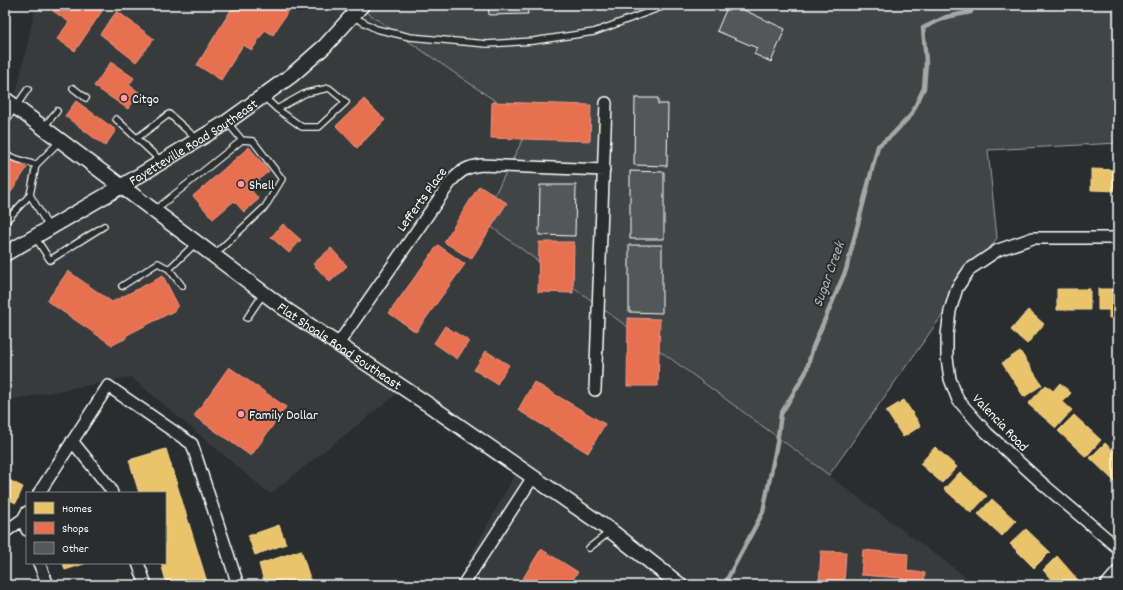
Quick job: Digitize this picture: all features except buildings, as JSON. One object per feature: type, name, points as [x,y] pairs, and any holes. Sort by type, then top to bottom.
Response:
[{"type":"street","name":"Fayetteville Road Southeast","points":[[5,254],[122,186],[227,122],[292,75],[325,46],[362,5]]},
{"type":"street","name":"Flat Shoals Road Southeast","points":[[10,103],[264,293],[612,531],[680,585]]},
{"type":"street","points":[[595,390],[606,103]]},
{"type":"street","name":"Lefferts Place","points":[[338,344],[452,180],[460,171],[481,165],[604,170]]},
{"type":"street","name":"Valencia Road","points":[[1118,238],[1033,238],[998,250],[970,269],[957,288],[950,311],[947,335],[947,358],[950,379],[958,400],[987,433],[1044,485],[1118,548]]},
{"type":"street","points":[[40,492],[108,386],[192,444],[238,585]]},
{"type":"street","points":[[72,441],[112,492]]},
{"type":"street","points":[[463,585],[533,477]]},
{"type":"street","points":[[5,532],[25,515]]},
{"type":"street","points":[[39,564],[48,585]]},
{"type":"street","points":[[138,564],[146,585]]},
{"type":"street","points":[[1106,585],[1118,570]]},
{"type":"lane","points":[[645,5],[648,12]]},
{"type":"lane","points":[[352,16],[376,29],[410,37],[487,44],[533,41],[594,32],[666,5]]},
{"type":"lane","points":[[73,88],[86,98]]},
{"type":"lane","points":[[263,96],[277,109],[302,127],[319,127],[346,102],[329,88],[306,93],[277,109]]},
{"type":"lane","points":[[5,122],[10,103],[28,89]]},
{"type":"lane","points":[[43,128],[57,111]]},
{"type":"lane","points":[[137,138],[169,114],[198,140]]},
{"type":"lane","points":[[116,119],[162,162]]},
{"type":"lane","points":[[227,122],[242,140]]},
{"type":"lane","points":[[5,222],[30,195],[36,165],[60,140]]},
{"type":"lane","points":[[154,211],[242,140],[253,141],[282,179],[265,207],[214,255]]},
{"type":"lane","points":[[5,155],[36,165]]},
{"type":"lane","points":[[30,195],[49,228]]},
{"type":"lane","points":[[35,236],[50,260],[104,226]]},
{"type":"lane","points":[[169,269],[196,242]]},
{"type":"lane","points":[[122,286],[158,263],[169,269],[182,286]]},
{"type":"lane","points":[[247,318],[264,293]]},
{"type":"lane","points":[[589,548],[612,531]]},
{"type":"shaded area","points":[[36,5],[356,5],[530,125],[482,220],[977,585],[482,585],[464,568],[520,465],[398,393],[270,494],[131,377],[5,401],[5,113],[11,116]]},
{"type":"shaded area","points":[[356,5],[1118,5],[1118,143],[988,150],[997,238],[829,475],[482,220],[530,125]]},
{"type":"waterway","name":"Sugar Creek","points":[[724,585],[763,512],[777,443],[781,414],[806,372],[813,347],[846,270],[878,146],[892,135],[911,115],[924,88],[926,62],[923,28],[946,17],[971,12],[972,5]]},
{"type":"place","name":"Citgo","points":[[124,98]]},
{"type":"place","name":"Shell","points":[[241,184]]},
{"type":"place","name":"Family Dollar","points":[[241,414]]}]
